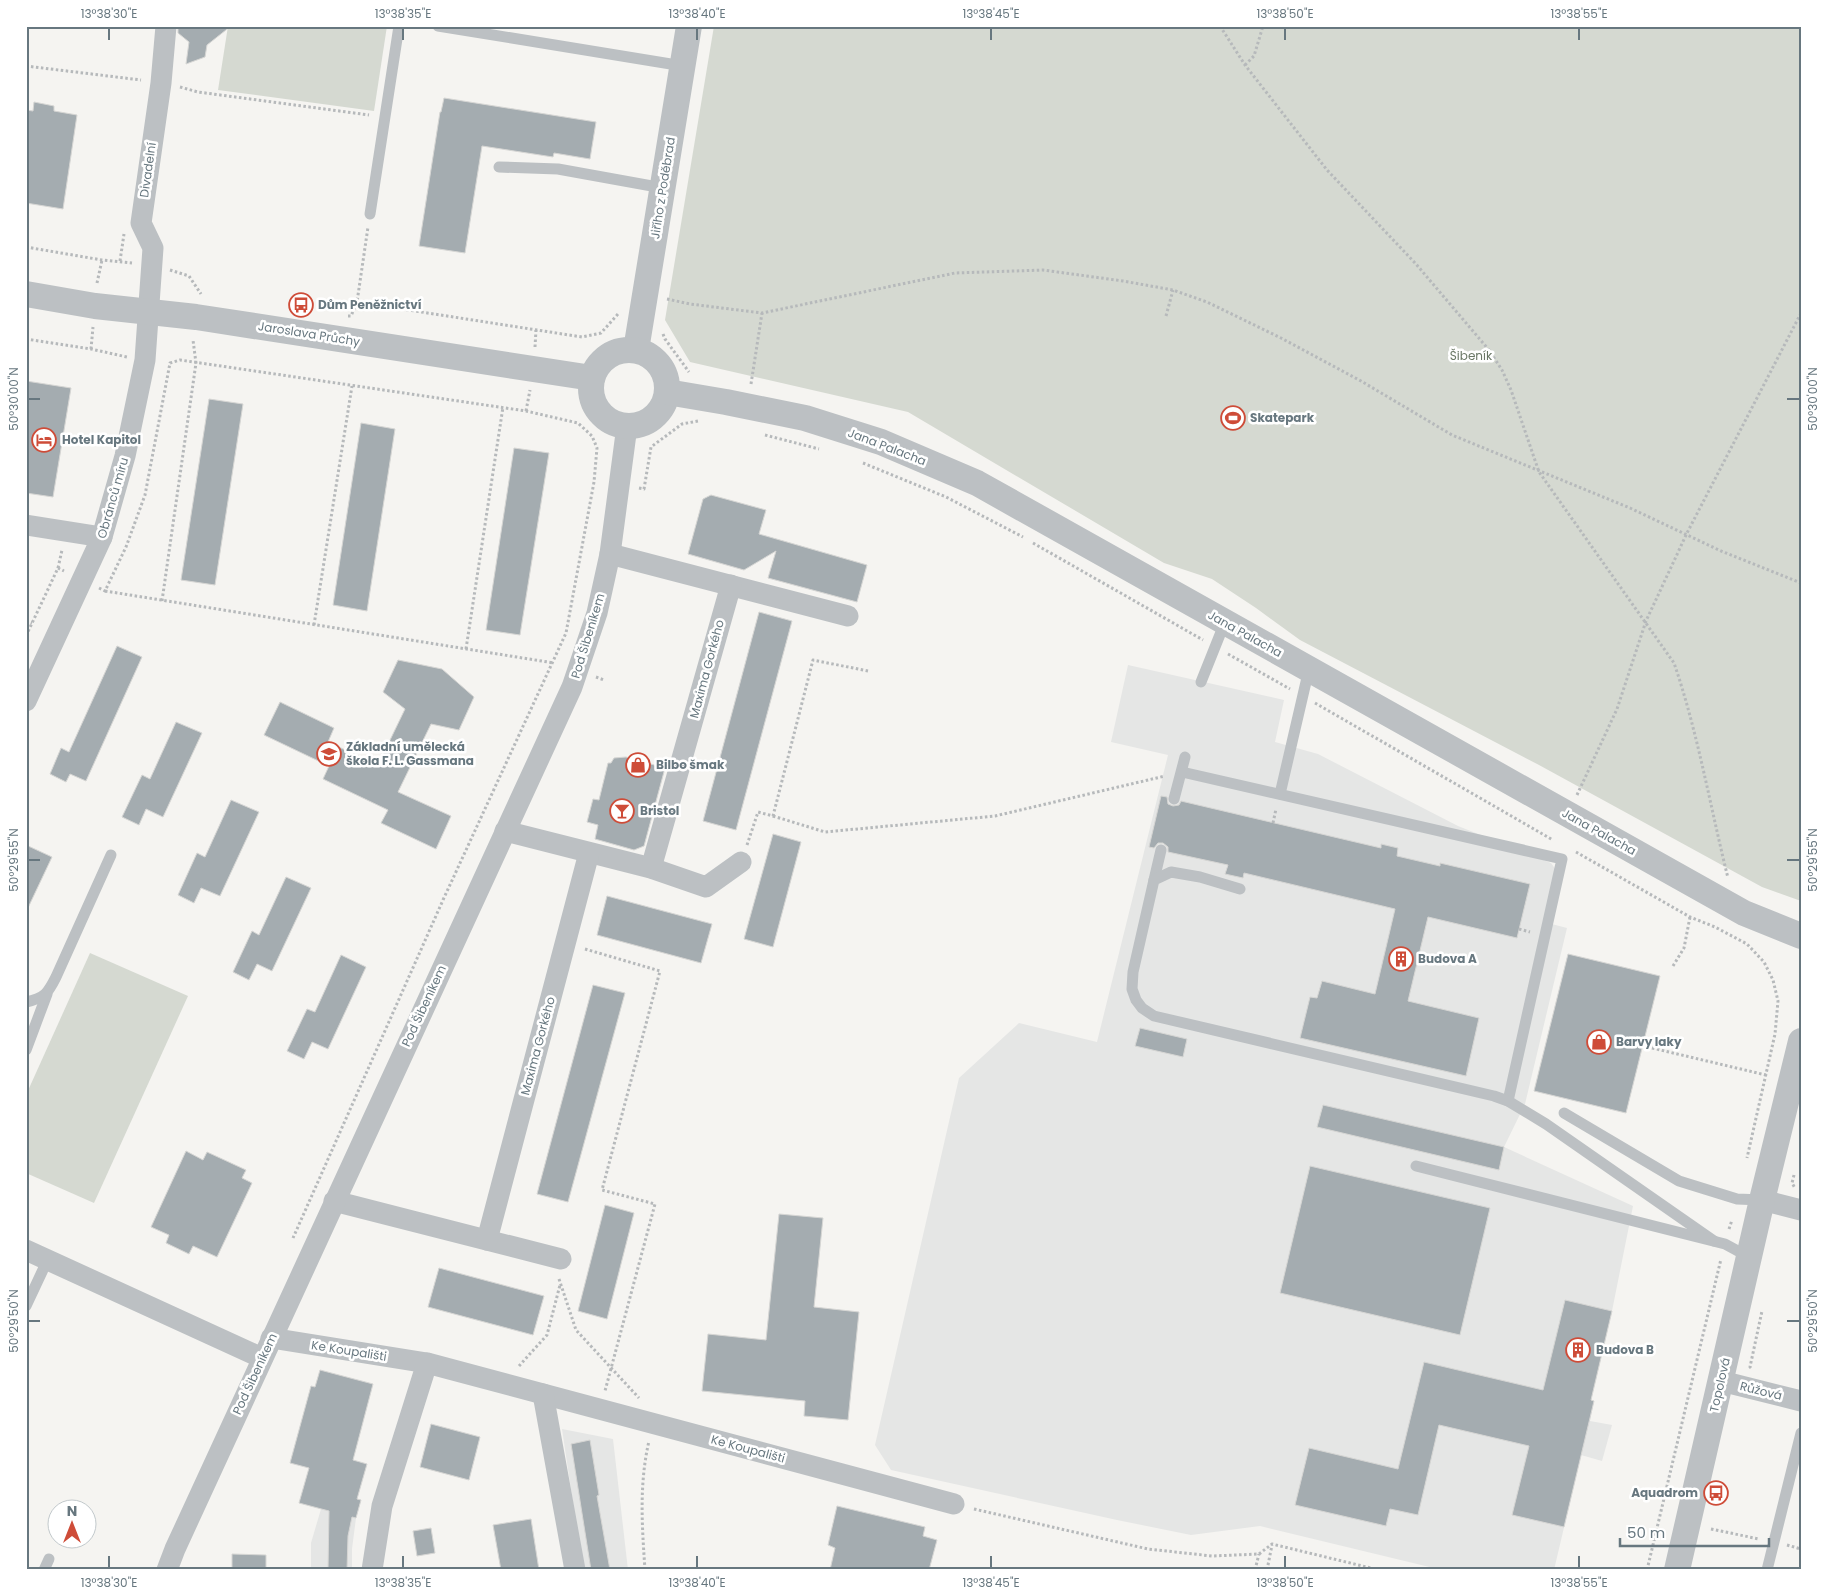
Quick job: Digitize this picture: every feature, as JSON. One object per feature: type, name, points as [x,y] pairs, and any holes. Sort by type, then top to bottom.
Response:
[{"type":"street","name":"Divadelní","points":[[149,311],[154,248],[140,223],[161,83],[166,26]]},
{"type":"street","name":"Jiřího z Poděbrad","points":[[636,350],[654,298],[670,64],[689,26]]},
{"type":"street","name":"Jaroslava Průchy","points":[[26,294],[95,306],[149,311],[592,378]]},
{"type":"street","name":"Obránců míru","points":[[26,701],[102,537],[125,456],[145,360],[149,311]]},
{"type":"street","points":[[624,350],[636,350],[647,354],[663,370],[667,392],[664,403],[658,413],[644,422],[627,426],[616,424],[598,410],[591,395],[592,378],[596,367],[604,359],[624,350]]},
{"type":"street","name":"Jana Palacha","points":[[667,392],[805,418],[881,442],[978,483],[1744,913],[1801,936]]},
{"type":"street","name":"Pod Šibeníkem","points":[[167,1570],[334,1200],[572,687],[597,613],[610,554],[627,426]]},
{"type":"street","points":[[26,525],[102,537]]},
{"type":"street","points":[[610,554],[848,616]]},
{"type":"street","name":"Maxima Gorkého","points":[[651,868],[731,585]]},
{"type":"street","points":[[505,831],[651,868],[706,887],[741,862]]},
{"type":"street","name":"Maxima Gorkého","points":[[486,1240],[589,853]]},
{"type":"street","name":"Topolová","points":[[1677,1570],[1762,1200],[1801,1041]]},
{"type":"street","points":[[334,1200],[556,1258]]},
{"type":"street","points":[[1762,1200],[1798,1200]]},
{"type":"street","points":[[26,1250],[262,1358]]},
{"type":"street","name":"Ke Koupališti","points":[[271,1338],[427,1364],[954,1504]]},
{"type":"street","points":[[372,1570],[382,1506],[427,1364]]},
{"type":"street","name":"Růžová","points":[[1721,1381],[1801,1401]]},
{"type":"street","points":[[543,1394],[575,1570]]},
{"type":"lane","points":[[370,214],[399,26]]},
{"type":"lane","points":[[438,26],[670,64]]},
{"type":"lane","points":[[499,166],[558,169],[663,188]]},
{"type":"lane","points":[[1201,682],[1224,622]]},
{"type":"lane","points":[[1280,794],[1309,669]]},
{"type":"lane","points":[[1174,799],[1185,757]]},
{"type":"lane","points":[[1182,772],[1562,859],[1508,1101]]},
{"type":"lane","points":[[1161,850],[1133,972],[1132,989],[1136,1000],[1142,1008],[1154,1016],[1494,1096],[1508,1101],[1546,1124],[1720,1243],[1749,1257]]},
{"type":"lane","points":[[26,1050],[47,994],[111,855]]},
{"type":"lane","points":[[1154,880],[1171,872],[1200,877],[1240,889]]},
{"type":"lane","points":[[26,1002],[36,1000],[47,994]]},
{"type":"lane","points":[[1564,1112],[1679,1181],[1737,1199],[1762,1200]]},
{"type":"lane","points":[[1416,1166],[1720,1243]]},
{"type":"lane","points":[[26,1306],[48,1259]]},
{"type":"lane","points":[[1767,1570],[1801,1433]]},
{"type":"path","points":[[1220,26],[1245,65],[1327,170],[1416,264],[1488,350],[1502,370],[1511,390],[1539,472],[1674,663],[1686,699],[1730,887]]},
{"type":"path","points":[[1245,65],[1254,56],[1263,26]]},
{"type":"path","points":[[26,66],[145,81]]},
{"type":"path","points":[[172,86],[198,92],[386,117]]},
{"type":"path","points":[[370,214],[357,302],[582,337],[601,332],[618,313],[620,307]]},
{"type":"path","points":[[26,247],[136,264]]},
{"type":"path","points":[[97,284],[102,260]]},
{"type":"path","points":[[168,270],[190,276],[200,294]]},
{"type":"path","points":[[654,298],[762,313],[956,273],[1043,270],[1173,290],[1207,302],[1281,338],[1361,381],[1452,435],[1630,508],[1721,551],[1801,583]]},
{"type":"path","points":[[1166,316],[1173,290]]},
{"type":"path","points":[[750,388],[762,313]]},
{"type":"path","points":[[1574,802],[1617,709],[1646,621],[1686,533],[1801,313]]},
{"type":"path","points":[[91,349],[93,324]]},
{"type":"path","points":[[662,331],[664,340],[675,351],[687,370],[693,374]]},
{"type":"path","points":[[162,601],[196,363],[193,337]]},
{"type":"path","points":[[26,339],[91,349],[130,358]]},
{"type":"path","points":[[170,363],[180,360],[526,410],[578,423],[592,436],[598,448],[594,482],[566,633],[443,900],[290,1246]]},
{"type":"path","points":[[314,625],[352,386]]},
{"type":"path","points":[[466,650],[503,407]]},
{"type":"path","points":[[594,482],[644,488],[651,447],[682,424],[699,421]]},
{"type":"path","points":[[760,434],[826,450]]},
{"type":"path","points":[[855,459],[946,497],[1025,538],[1559,843]]},
{"type":"path","points":[[105,591],[560,665]]},
{"type":"path","points":[[26,621],[32,623]]},
{"type":"path","points":[[773,816],[813,660],[868,671]]},
{"type":"path","points":[[741,862],[758,812],[826,832],[995,816],[1165,776]]},
{"type":"path","points":[[1568,848],[1690,917],[1715,927],[1747,944],[1764,962],[1773,980],[1778,1001],[1775,1034],[1746,1163]]},
{"type":"path","points":[[1673,966],[1684,948],[1690,917]]},
{"type":"path","points":[[565,943],[660,972],[602,1190],[655,1204],[600,1410]]},
{"type":"path","points":[[1652,1048],[1766,1075]]},
{"type":"path","points":[[1794,1173],[1792,1183],[1798,1200]]},
{"type":"path","points":[[1647,1570],[1720,1243],[1732,1220]]},
{"type":"path","points":[[556,1258],[561,1284],[576,1330],[642,1401]]},
{"type":"path","points":[[503,1383],[547,1335],[561,1284]]},
{"type":"path","points":[[1755,1372],[1750,1367],[1762,1310]]},
{"type":"path","points":[[645,1570],[641,1515],[643,1466],[653,1424]]},
{"type":"path","points":[[954,1504],[1148,1549],[1212,1556],[1259,1554],[1272,1544]]},
{"type":"path","points":[[1711,1529],[1801,1549]]},
{"type":"path","points":[[1267,1570],[1272,1544]]},
{"type":"path","points":[[1272,1544],[1379,1570]]},
{"type":"path","points":[[1255,1570],[1259,1554]]},
{"type":"shaded area","points":[[1128,665],[1284,700],[1275,742],[1318,754],[1458,826],[1551,863],[1556,870],[1544,922],[1567,928],[1525,1104],[1504,1147],[1633,1206],[1612,1311],[1591,1400],[1594,1401],[1590,1421],[1612,1425],[1602,1461],[1581,1455],[1554,1570],[1442,1570],[1260,1526],[1191,1535],[891,1470],[875,1445],[959,1078],[1019,1023],[1097,1042],[1168,755],[1111,742]]},
{"type":"shaded area","points":[[562,1429],[613,1439],[628,1570],[583,1570]]},
{"type":"shaded area","points":[[321,1509],[356,1518],[352,1549],[352,1570],[311,1570],[311,1543]]},
{"type":"green space","points":[[228,26],[387,26],[374,111],[218,90]]},
{"type":"green space","name":"Šibeník","points":[[714,26],[1801,26],[1801,901],[1762,887],[1539,765],[1300,640],[1212,579],[1164,563],[908,412],[690,362],[665,320]]},
{"type":"green space","points":[[90,953],[188,996],[94,1203],[26,1173],[26,1095]]},
{"type":"building","points":[[178,26],[231,26],[207,45],[205,57],[186,64],[189,42],[178,33]]},
{"type":"building","points":[[444,98],[596,122],[590,159],[554,153],[553,157],[482,146],[465,253],[419,246],[440,112]]},
{"type":"building","points":[[34,102],[54,106],[54,111],[77,115],[63,209],[26,203],[26,110],[33,111]]},
{"type":"building","name":"Hotel Kapitol","points":[[26,381],[71,388],[53,497],[26,493]]},
{"type":"building","points":[[209,399],[243,404],[215,585],[181,580]]},
{"type":"building","points":[[361,423],[395,429],[367,611],[333,605]]},
{"type":"building","points":[[514,448],[549,453],[520,635],[486,630]]},
{"type":"building","points":[[711,495],[766,510],[759,534],[867,565],[857,602],[768,578],[776,551],[744,570],[688,554],[703,499]]},
{"type":"building","points":[[759,612],[792,621],[736,830],[703,821]]},
{"type":"building","points":[[117,646],[142,657],[86,781],[70,774],[66,782],[50,774],[61,748],[69,752]]},
{"type":"building","name":"Základní umělecká škola F. L. Gassmana","points":[[398,660],[442,669],[474,697],[459,730],[431,724],[398,792],[451,816],[436,849],[381,823],[388,810],[323,779],[329,766],[264,735],[280,702],[334,728],[328,742],[378,765],[405,709],[383,692]]},
{"type":"building","points":[[176,722],[202,733],[163,817],[146,809],[139,825],[122,817],[142,775],[150,779]]},
{"type":"building","name":"Bristol","points":[[626,757],[665,768],[644,846],[634,850],[595,839],[598,825],[587,822],[593,799],[599,800],[608,763],[611,763],[614,758]]},
{"type":"building","name":"Budova A","points":[[1161,796],[1167,797],[1168,804],[1173,806],[1179,805],[1181,801],[1381,848],[1381,844],[1398,848],[1397,856],[1440,866],[1440,863],[1530,884],[1517,938],[1428,917],[1408,1001],[1479,1018],[1466,1076],[1300,1038],[1310,997],[1317,998],[1322,981],[1375,994],[1395,909],[1244,873],[1243,878],[1225,874],[1228,865],[1168,852],[1168,847],[1163,843],[1158,843],[1154,848],[1149,847]]},
{"type":"building","points":[[231,800],[259,812],[220,896],[201,888],[194,903],[178,895],[197,853],[205,857]]},
{"type":"building","points":[[773,834],[801,842],[773,947],[744,939]]},
{"type":"building","points":[[26,845],[52,857],[26,912]]},
{"type":"building","points":[[286,877],[311,888],[272,971],[257,964],[249,980],[233,972],[252,931],[259,935]]},
{"type":"building","points":[[607,896],[712,924],[701,963],[597,935]]},
{"type":"building","points":[[1568,954],[1660,976],[1626,1113],[1534,1091]]},
{"type":"building","points":[[341,955],[366,967],[328,1049],[312,1042],[304,1059],[287,1051],[307,1009],[315,1012]]},
{"type":"building","points":[[593,985],[625,993],[568,1202],[537,1194]]},
{"type":"building","points":[[1140,1028],[1187,1039],[1183,1057],[1135,1046]]},
{"type":"building","points":[[1323,1105],[1504,1147],[1499,1170],[1317,1127]]},
{"type":"building","points":[[186,1151],[203,1160],[207,1152],[246,1170],[242,1178],[252,1183],[217,1257],[193,1246],[189,1254],[166,1243],[169,1235],[151,1227]]},
{"type":"building","points":[[1310,1166],[1490,1208],[1460,1335],[1280,1293]]},
{"type":"building","points":[[605,1205],[634,1213],[607,1319],[578,1311]]},
{"type":"building","points":[[779,1214],[823,1218],[814,1307],[859,1312],[848,1420],[804,1416],[805,1401],[702,1391],[708,1334],[766,1340]]},
{"type":"building","points":[[439,1268],[544,1296],[533,1335],[428,1307]]},
{"type":"building","points":[[1565,1300],[1612,1311],[1591,1400],[1594,1401],[1564,1527],[1512,1515],[1529,1446],[1439,1425],[1418,1515],[1390,1509],[1386,1526],[1295,1505],[1309,1448],[1398,1469],[1424,1362],[1543,1390]]},
{"type":"building","points":[[320,1370],[373,1384],[353,1460],[367,1464],[357,1499],[361,1500],[356,1518],[352,1517],[348,1536],[347,1570],[328,1570],[329,1511],[299,1503],[309,1468],[290,1463],[311,1386],[315,1387]]},
{"type":"building","points":[[431,1424],[480,1437],[469,1480],[420,1467]]},
{"type":"building","points":[[590,1440],[599,1495],[597,1496],[610,1570],[591,1570],[571,1444]]},
{"type":"building","points":[[837,1506],[925,1527],[923,1536],[937,1540],[929,1570],[830,1570],[835,1548],[828,1545]]},
{"type":"building","points":[[531,1519],[539,1570],[501,1570],[493,1525]]},
{"type":"building","points":[[431,1528],[435,1553],[417,1556],[413,1531]]},
{"type":"building","points":[[232,1554],[266,1555],[266,1570],[232,1570]]},
{"type":"place","name":"Dům Peněžnictví","points":[[301,305]]},
{"type":"place","name":"Skatepark","points":[[1233,418]]},
{"type":"place","name":"Hotel Kapitol","points":[[44,440]]},
{"type":"place","name":"Základní umělecká škola F. L. Gassmana","points":[[329,754]]},
{"type":"place","name":"Bilbo šmak","points":[[638,765]]},
{"type":"place","name":"Bristol","points":[[622,811]]},
{"type":"place","name":"Budova A","points":[[1401,959]]},
{"type":"place","name":"Barvy laky","points":[[1599,1042]]},
{"type":"place","name":"Budova B","points":[[1578,1350]]},
{"type":"place","name":"Aquadrom","points":[[1716,1493]]}]
